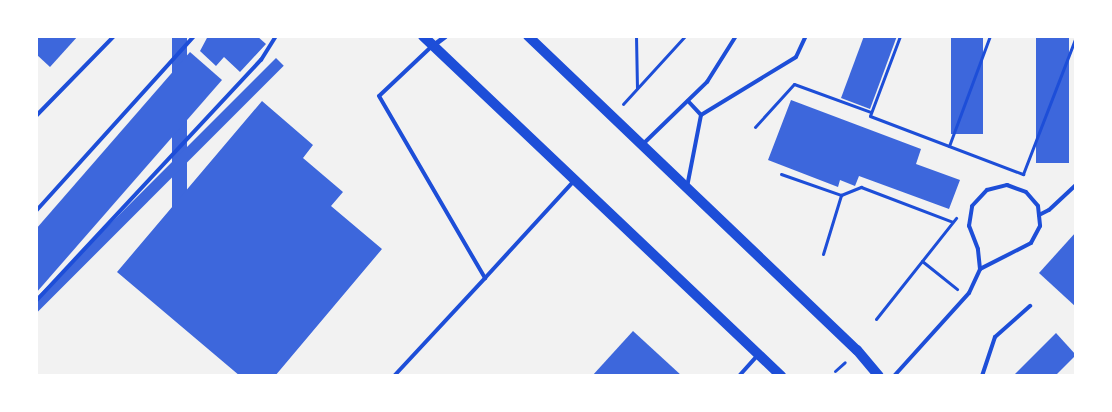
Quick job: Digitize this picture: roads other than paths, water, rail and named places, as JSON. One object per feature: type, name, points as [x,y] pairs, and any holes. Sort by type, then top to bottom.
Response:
[{"type":"main road","points":[[423,36],[781,376]]},
{"type":"main road","points":[[528,36],[857,350],[879,376]]},
{"type":"street","points":[[433,46],[445,36]]},
{"type":"lane","points":[[36,116],[114,36]]},
{"type":"lane","points":[[36,211],[194,36]]},
{"type":"lane","points":[[36,302],[261,60],[276,36]]},
{"type":"lane","points":[[642,145],[707,82],[736,36]]},
{"type":"lane","points":[[687,188],[701,115],[796,57],[806,36]]},
{"type":"lane","points":[[433,46],[379,96],[485,278]]},
{"type":"lane","points":[[688,101],[701,115]]},
{"type":"lane","points":[[394,376],[575,180]]},
{"type":"lane","points":[[894,376],[967,296],[980,270],[978,248],[969,226],[972,206],[987,190],[1007,185],[1026,192],[1038,206],[1039,215],[1040,226],[1031,243],[980,270]]},
{"type":"lane","points":[[1039,215],[1050,210],[1076,185]]},
{"type":"lane","points":[[982,376],[995,337],[1030,306]]},
{"type":"lane","points":[[739,376],[759,355]]}]
